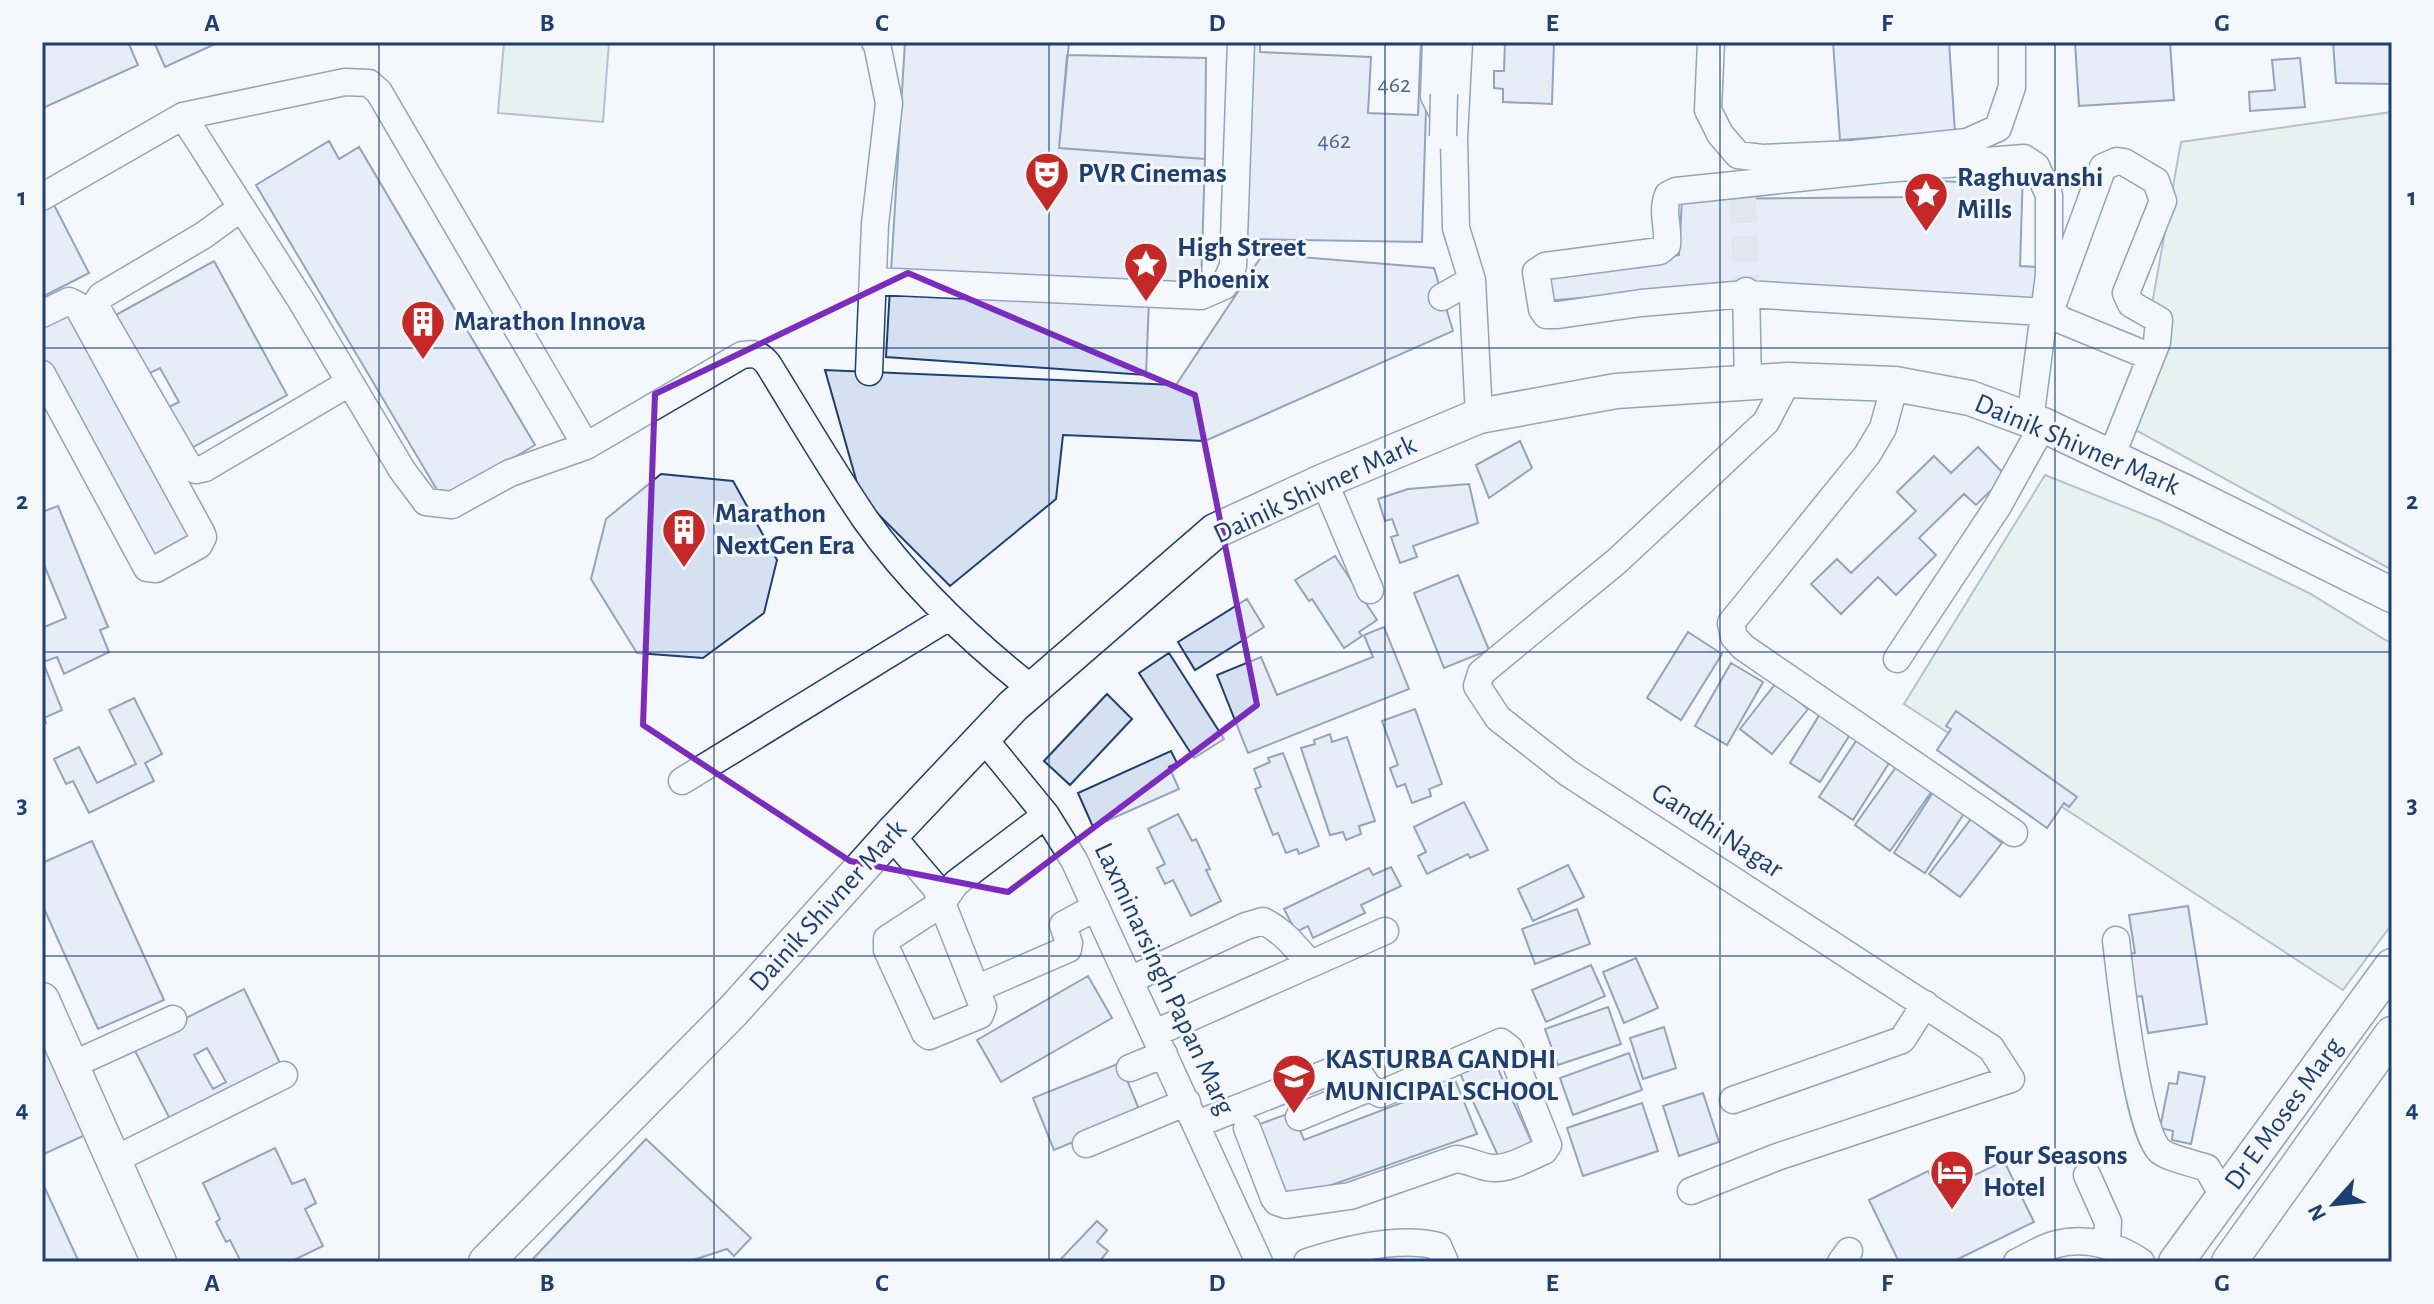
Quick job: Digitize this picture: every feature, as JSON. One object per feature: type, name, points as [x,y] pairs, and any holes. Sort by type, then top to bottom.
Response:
[{"type":"main road","name":"Dainik Shivner Mark","points":[[486,1262],[734,1010],[891,835],[1032,689],[1215,531],[1479,416],[1616,391],[1788,380],[1895,384],[1970,398],[2036,423],[2111,457],[2392,595]]},
{"type":"main road","name":"Dr E Moses Marg","points":[[2176,1262],[2224,1197],[2382,1002],[2392,966]]},
{"type":"main road","points":[[42,1000],[159,1262]]},
{"type":"main road","name":"Dr E Moses Marg","points":[[2229,1262],[2392,1034]]},
{"type":"street","points":[[869,372],[875,224],[889,103],[875,42]]},
{"type":"street","points":[[873,281],[1201,296],[1224,286],[1233,266],[1241,42]]},
{"type":"street","points":[[1436,42],[1434,96],[1454,138]]},
{"type":"street","points":[[1444,42],[1442,232],[1456,289],[1479,416]]},
{"type":"street","points":[[1456,289],[1454,138],[1459,42]]},
{"type":"street","points":[[1711,42],[1708,110],[1720,134],[1738,155],[1762,158],[1853,154],[1967,142],[1998,128],[2012,87],[2012,42]]},
{"type":"street","points":[[42,197],[183,116],[345,82],[369,83],[379,92],[586,446]]},
{"type":"street","points":[[183,116],[302,302],[402,470],[426,502],[452,505],[510,473],[586,446],[742,355],[754,353],[761,356],[866,521],[949,617],[976,644],[1032,689]]},
{"type":"street","points":[[1897,659],[1998,506],[2036,423],[2049,275],[2049,195],[2036,166],[2024,158],[1885,169],[1743,191],[1701,188],[1668,195],[1663,207],[1667,245],[1660,251],[1545,266],[1536,272],[1542,309],[1546,315],[1746,292],[2044,312]]},
{"type":"street","points":[[2111,457],[2151,357],[2157,342],[2159,320],[2131,304],[2126,293],[2163,201],[2156,181],[2117,161],[2103,167],[2052,306],[2053,312],[2061,320],[2151,357]]},
{"type":"street","points":[[241,208],[204,235],[101,296],[97,302],[98,310],[189,467],[196,470],[205,468],[349,383]]},
{"type":"street","points":[[1746,292],[1748,382]]},
{"type":"street","points":[[42,314],[69,301],[77,305],[201,532],[203,537],[199,545],[156,569],[147,568],[42,374]]},
{"type":"street","name":"Gandhi Nagar","points":[[1691,1191],[1777,1157],[2011,1079],[1991,1048],[1568,773],[1498,718],[1477,686],[1481,673],[1617,561],[1766,422],[1788,380]]},
{"type":"street","points":[[1895,384],[1883,428],[1867,455],[1731,623],[1734,637],[1743,647],[2014,833]]},
{"type":"street","points":[[1324,481],[1370,590]]},
{"type":"street","points":[[682,781],[949,617]]},
{"type":"street","name":"Laxminarsingh Papan Marg","points":[[984,739],[1046,815],[1074,860],[1259,1262]]},
{"type":"street","points":[[891,835],[936,888],[942,903],[976,989],[983,1007],[980,1015],[929,1036],[887,950],[887,939],[942,903],[956,883],[1046,815]]},
{"type":"street","points":[[976,989],[1068,949],[1063,925],[1096,907]]},
{"type":"street","points":[[1130,980],[1263,921],[1291,940],[1310,964]]},
{"type":"street","points":[[1130,1068],[1160,1044],[1310,964],[1385,931]]},
{"type":"street","points":[[2116,940],[2125,1019],[2148,1132],[2161,1152],[2207,1168],[2224,1197]]},
{"type":"street","points":[[1733,1100],[1902,1040],[1925,1004]]},
{"type":"street","points":[[72,1065],[173,1019]]},
{"type":"street","points":[[1086,1144],[1197,1125],[1342,1067],[1356,1069],[1369,1088],[1381,1094],[1496,1044],[1505,1043],[1510,1049],[1547,1149],[1494,1168],[1456,1159],[1350,1196],[1286,1205],[1274,1198],[1240,1132],[1197,1125]]},
{"type":"street","points":[[114,1160],[284,1075]]},
{"type":"street","points":[[1299,1117],[1369,1088]]},
{"type":"street","points":[[2087,1175],[2108,1222],[2093,1250]]},
{"type":"street","points":[[1235,1207],[1259,1196]]},
{"type":"street","points":[[1307,1262],[1419,1241],[1438,1246],[1445,1262]]},
{"type":"street","points":[[2017,1262],[2061,1242],[2093,1250],[2125,1251],[2141,1262]]},
{"type":"highlighted area","points":[[908,273],[1195,395],[1257,705],[1008,892],[850,861],[643,725],[655,394]]},
{"type":"shaded area","points":[[504,42],[609,42],[603,122],[498,113]]},
{"type":"shaded area","points":[[2392,112],[2392,570],[2130,427],[2181,142]]},
{"type":"shaded area","points":[[2045,475],[2160,521],[2309,593],[2392,644],[2392,924],[2343,990],[1904,704]]},
{"type":"building","points":[[42,42],[128,42],[138,65],[43,108]]},
{"type":"building","points":[[154,42],[211,42],[213,45],[165,67]]},
{"type":"building","points":[[905,42],[1069,42],[1059,148],[1205,159],[1201,285],[891,272]]},
{"type":"building","points":[[1247,42],[1428,42],[1422,242],[1240,239]]},
{"type":"building","points":[[1260,42],[1421,42],[1418,115],[1368,113],[1371,57],[1260,52]]},
{"type":"building","points":[[1505,42],[1554,42],[1552,104],[1503,102],[1503,89],[1494,88],[1494,71],[1504,71]]},
{"type":"building","points":[[1833,42],[1949,42],[1955,132],[1840,140]]},
{"type":"building","points":[[2075,42],[2170,42],[2174,100],[2079,106]]},
{"type":"building","points":[[2333,42],[2392,42],[2392,84],[2336,83]]},
{"type":"building","points":[[1067,55],[1206,58],[1205,159],[1059,148]]},
{"type":"building","points":[[2300,58],[2305,107],[2250,111],[2249,92],[2275,90],[2272,60]]},
{"type":"building","name":"Marathon Innova","points":[[329,141],[339,159],[359,147],[535,445],[443,500],[256,185]]},
{"type":"building","points":[[1986,170],[2023,171],[2020,266],[2036,267],[2035,301],[1690,288],[1546,301],[1544,273],[1679,255],[1682,199],[1913,197],[1914,180],[1986,183]]},
{"type":"building","points":[[52,201],[89,273],[42,297],[42,207]]},
{"type":"building","points":[[1263,254],[1434,268],[1453,331],[1205,441],[1063,435],[1056,499],[950,586],[861,497],[825,370],[1176,385]]},
{"type":"building","points":[[214,261],[287,395],[188,450],[165,409],[179,402],[160,368],[146,375],[114,316]]},
{"type":"building","points":[[890,288],[1149,300],[1146,375],[886,357]]},
{"type":"building","points":[[70,309],[196,541],[154,564],[42,359],[42,325]]},
{"type":"building","points":[[1520,441],[1532,468],[1489,498],[1476,465]]},
{"type":"building","points":[[1978,447],[2006,476],[1976,505],[1964,494],[1919,538],[1936,555],[1896,595],[1878,577],[1841,614],[1811,584],[1837,559],[1851,573],[1916,511],[1897,492],[1934,456],[1951,473]]},
{"type":"building","name":"Marathon NextGen Era","points":[[661,474],[733,481],[777,560],[764,613],[703,658],[637,653],[591,579],[606,519]]},
{"type":"building","points":[[1469,484],[1478,523],[1413,546],[1417,557],[1400,563],[1391,537],[1398,535],[1392,519],[1385,521],[1378,499],[1408,489]]},
{"type":"building","points":[[58,506],[108,627],[100,630],[109,652],[64,674],[57,657],[43,662],[62,710],[44,718],[46,723],[42,725],[42,628],[66,618],[42,560],[42,512]]},
{"type":"building","points":[[1335,556],[1377,620],[1359,632],[1362,636],[1344,648],[1312,599],[1309,601],[1295,580]]},
{"type":"building","points":[[1458,575],[1489,650],[1444,668],[1414,593]]},
{"type":"building","points":[[1247,599],[1264,627],[1195,670],[1178,642]]},
{"type":"building","points":[[1384,627],[1409,689],[1248,753],[1217,675],[1261,657],[1277,695],[1373,657],[1364,635]]},
{"type":"building","points":[[1688,632],[1722,654],[1681,720],[1647,698]]},
{"type":"building","points":[[1169,653],[1224,739],[1194,758],[1139,673]]},
{"type":"building","points":[[1731,663],[1763,682],[1727,745],[1695,726]]},
{"type":"building","points":[[1776,683],[1808,709],[1772,754],[1740,729]]},
{"type":"building","points":[[1107,694],[1132,719],[1070,785],[1044,761]]},
{"type":"building","points":[[134,698],[162,754],[145,763],[154,781],[89,813],[73,781],[66,784],[54,759],[79,747],[97,783],[136,764],[109,710]]},
{"type":"building","points":[[1415,709],[1442,784],[1429,789],[1431,796],[1412,803],[1405,784],[1397,787],[1390,768],[1398,765],[1382,721]]},
{"type":"building","points":[[1956,711],[2077,797],[2069,807],[2064,803],[2047,828],[1937,750],[1951,729],[1946,726]]},
{"type":"building","points":[[1820,714],[1851,733],[1820,782],[1790,763]]},
{"type":"building","points":[[1330,734],[1332,742],[1347,737],[1375,821],[1359,826],[1361,834],[1346,840],[1343,832],[1330,835],[1301,748],[1315,744],[1314,740]]},
{"type":"building","points":[[1858,738],[1891,760],[1853,820],[1819,797]]},
{"type":"building","points":[[1171,751],[1177,763],[1169,767],[1179,789],[1093,827],[1078,793]]},
{"type":"building","points":[[1283,753],[1319,846],[1299,854],[1297,849],[1286,853],[1278,833],[1273,835],[1255,789],[1261,787],[1254,769],[1270,762],[1268,758]]},
{"type":"building","points":[[1899,763],[1934,788],[1890,851],[1855,825]]},
{"type":"building","points":[[1934,791],[1965,812],[1925,873],[1894,853]]},
{"type":"building","points":[[1464,802],[1488,850],[1470,858],[1468,854],[1427,874],[1418,856],[1426,852],[1414,827]]},
{"type":"building","points":[[1178,814],[1192,841],[1196,839],[1221,901],[1191,916],[1173,880],[1165,884],[1157,868],[1165,864],[1148,829]]},
{"type":"building","points":[[1971,819],[2002,843],[1960,897],[1929,874]]},
{"type":"building","points":[[92,841],[164,1000],[98,1029],[42,904],[42,863]]},
{"type":"building","points":[[1568,865],[1584,897],[1533,921],[1518,889]]},
{"type":"building","points":[[1391,867],[1401,886],[1361,905],[1365,913],[1313,938],[1308,926],[1296,932],[1284,909],[1369,868],[1373,875]]},
{"type":"building","points":[[2188,906],[2207,1024],[2148,1033],[2142,996],[2134,997],[2127,954],[2135,953],[2129,915]]},
{"type":"building","points":[[1577,909],[1590,944],[1535,964],[1522,929]]},
{"type":"building","points":[[1636,958],[1658,1008],[1624,1023],[1603,972]]},
{"type":"building","points":[[1591,965],[1605,996],[1546,1022],[1532,990]]},
{"type":"building","points":[[1088,976],[1112,1018],[1001,1082],[977,1040]]},
{"type":"building","points":[[244,989],[282,1067],[172,1123],[132,1045]],"holes":[[[207,1048],[226,1082],[213,1089],[194,1055]]]},
{"type":"building","points":[[1608,1007],[1621,1044],[1558,1065],[1545,1029]]},
{"type":"building","points":[[42,1024],[98,1129],[42,1155]]},
{"type":"building","points":[[1664,1027],[1676,1068],[1643,1079],[1630,1038]]},
{"type":"building","points":[[1629,1053],[1642,1090],[1573,1115],[1560,1078]]},
{"type":"building","points":[[1491,1054],[1534,1147],[1501,1162],[1458,1069]]},
{"type":"building","points":[[1120,1063],[1141,1114],[1054,1150],[1033,1098]]},
{"type":"building","points":[[2179,1072],[2205,1077],[2191,1144],[2172,1140],[2173,1131],[2160,1128],[2169,1083],[2177,1084]]},
{"type":"building","points":[[1456,1082],[1477,1134],[1286,1201],[1257,1125],[1293,1112],[1304,1140]]},
{"type":"building","points":[[1703,1093],[1719,1142],[1679,1156],[1663,1106]]},
{"type":"building","points":[[1642,1103],[1658,1151],[1583,1176],[1567,1128]]},
{"type":"building","points":[[646,1139],[751,1238],[734,1256],[727,1249],[687,1262],[530,1262]]},
{"type":"building","points":[[275,1148],[292,1184],[305,1179],[316,1203],[305,1209],[323,1246],[290,1262],[241,1262],[216,1222],[220,1219],[203,1183]]},
{"type":"building","name":"Four Seasons Hotel","points":[[2004,1161],[2034,1222],[1952,1262],[1899,1262],[1869,1200],[1928,1171],[1939,1192]]},
{"type":"building","points":[[44,1186],[79,1262],[42,1262]]},
{"type":"building","points":[[1097,1221],[1107,1230],[1097,1242],[1108,1251],[1099,1262],[1058,1262]]},
{"type":"tunnel","points":[[1743,197],[1746,291]]},
{"type":"place","name":"PVR Cinemas","points":[[1047,213]]},
{"type":"place","name":"Raghuvanshi Mills","points":[[1926,233]]},
{"type":"place","name":"High Street Phoenix","points":[[1146,303]]},
{"type":"place","name":"Marathon Innova","points":[[423,361]]},
{"type":"place","name":"Marathon NextGen Era","points":[[684,569]]},
{"type":"place","name":"KASTURBA GANDHI MUNICIPAL SCHOOL","points":[[1294,1115]]},
{"type":"place","name":"Four Seasons Hotel","points":[[1952,1211]]}]
